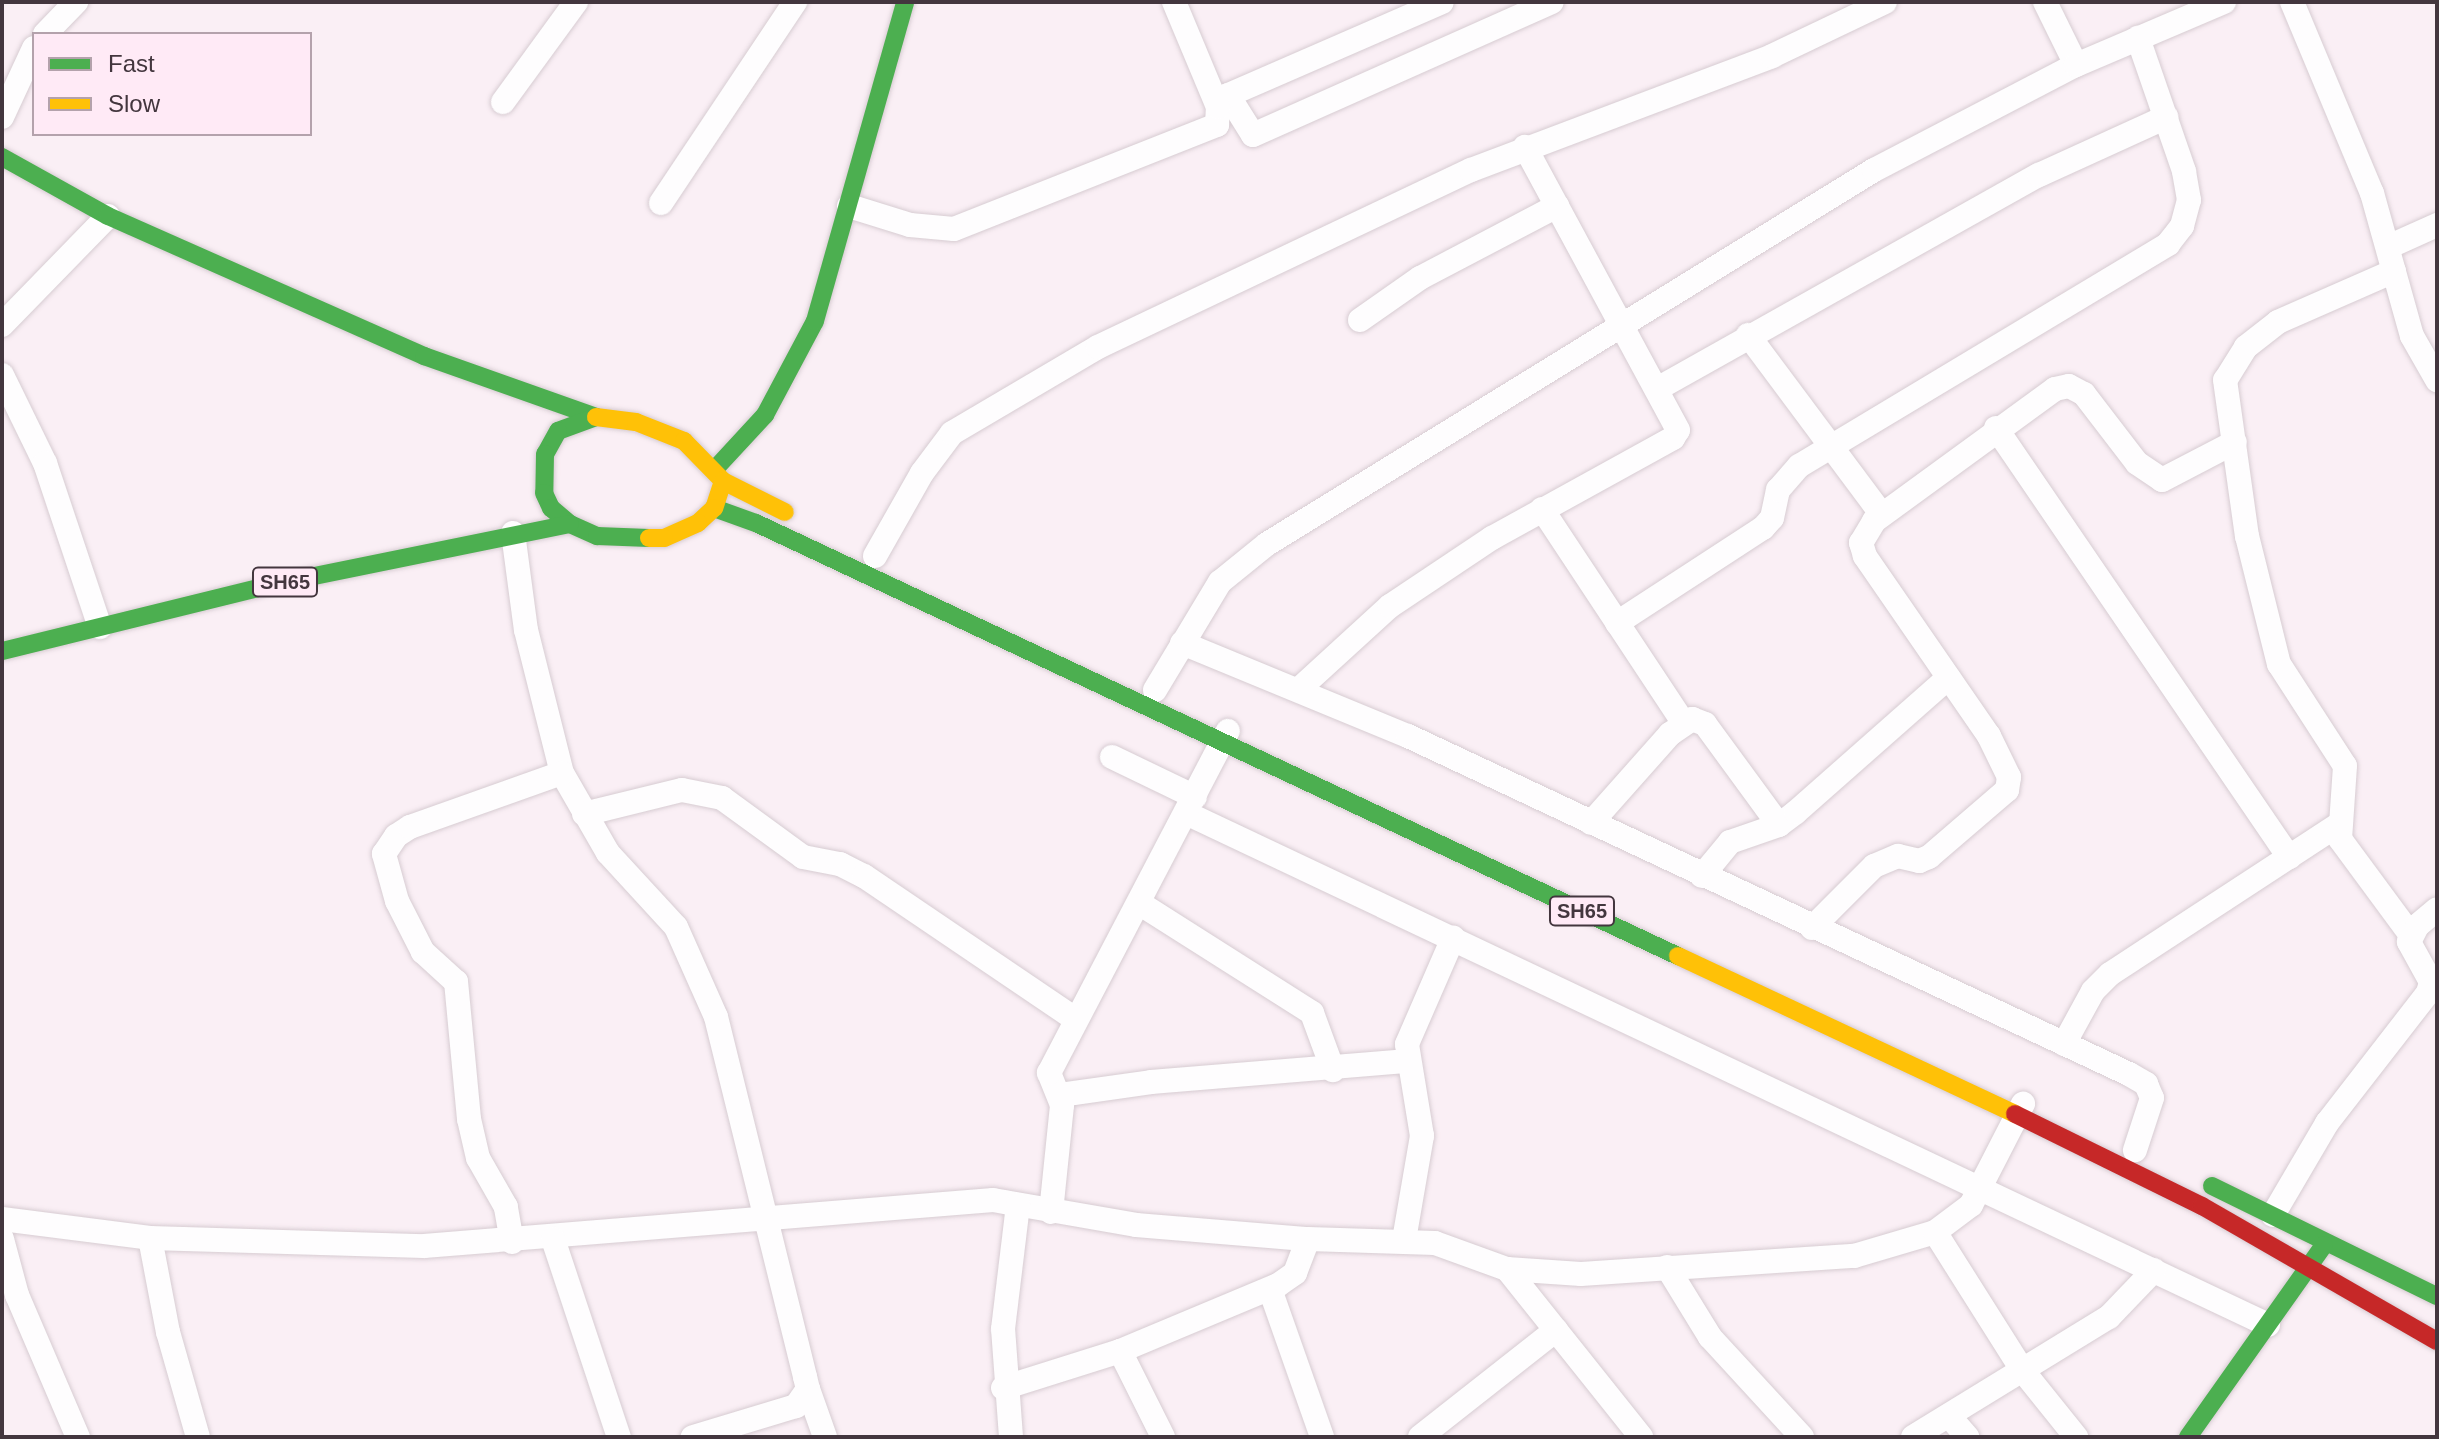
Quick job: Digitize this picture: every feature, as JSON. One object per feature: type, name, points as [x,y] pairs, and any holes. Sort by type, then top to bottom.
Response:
[{"type":"main road","points":[[714,508],[719,475],[765,415],[790,374],[815,321],[905,2]]},
{"type":"main road","points":[[7,168],[424,356],[596,417],[636,422],[684,441],[719,475],[808,524]]},
{"type":"main road","points":[[570,524],[551,508],[544,493],[545,454],[558,431],[596,417]]},
{"type":"main road","name":"SH65","points":[[2,651],[513,533],[570,524],[597,536],[664,538],[698,523],[714,508],[1226,735],[2022,1107],[2437,1341]]},
{"type":"main road","name":"SH65","points":[[851,545],[1155,690],[1226,735]]},
{"type":"main road","name":"SH65","points":[[2022,1107],[2128,1147]]},
{"type":"main road","points":[[2190,1176],[2328,1240],[2437,1296]]},
{"type":"main road","points":[[2188,1437],[2328,1240]]},
{"type":"street","points":[[47,32],[76,2]]},
{"type":"street","points":[[503,102],[576,2]]},
{"type":"street","points":[[661,203],[795,2]]},
{"type":"street","points":[[1174,2],[1222,97],[1253,135],[1552,2]]},
{"type":"street","points":[[1222,97],[1442,2]]},
{"type":"street","points":[[875,556],[938,449],[973,418],[1098,347],[1525,147],[1772,56],[1885,2]]},
{"type":"street","points":[[2045,2],[2076,65]]},
{"type":"street","points":[[1155,690],[1206,600],[1235,567],[1874,170],[2076,65],[2224,2]]},
{"type":"street","points":[[2292,2],[2372,193],[2412,336],[2437,380]]},
{"type":"street","points":[[1617,623],[1763,528],[1772,518],[1785,478],[1832,445],[2168,244],[2182,226],[2189,200],[2166,117],[2138,38]]},
{"type":"street","points":[[2,117],[32,52]]},
{"type":"street","points":[[849,206],[910,225],[954,229],[1210,129],[1221,118],[1222,97]]},
{"type":"street","points":[[1657,389],[1748,335],[2039,175],[2166,117]]},
{"type":"street","points":[[1298,690],[1390,606],[1542,509],[1673,438],[1676,420],[1621,327],[1525,147]]},
{"type":"street","points":[[1360,320],[1420,278],[1557,206]]},
{"type":"street","points":[[2,325],[108,216]]},
{"type":"street","points":[[2388,247],[2437,225]]},
{"type":"street","points":[[2273,1215],[2327,1123],[2423,1003],[2434,984],[2411,948],[2410,934],[2349,857],[2339,824],[2348,786],[2345,766],[2279,664],[2247,536],[2225,380],[2246,347],[2278,322],[2394,271]]},
{"type":"street","points":[[1748,335],[1882,515]]},
{"type":"street","points":[[2,375],[45,463],[100,627]]},
{"type":"street","points":[[1812,928],[1874,866],[1898,856],[1919,861],[1929,857],[2007,790],[2003,761],[1865,556],[1865,532],[1882,515],[1996,428],[2055,389],[2069,386],[2099,410],[2149,476],[2162,480],[2235,442]]},
{"type":"street","points":[[1996,428],[2289,857]]},
{"type":"street","points":[[1542,509],[1683,722]]},
{"type":"street","points":[[513,533],[529,645],[562,773],[608,853],[676,927],[697,971],[726,1047],[808,1389],[825,1437]]},
{"type":"street","points":[[1182,643],[1298,690],[1591,823],[2146,1084],[2152,1098],[2128,1147]]},
{"type":"street","points":[[1702,876],[1730,842],[1779,825],[1948,678]]},
{"type":"street","points":[[1591,823],[1683,722]]},
{"type":"street","points":[[1683,722],[1705,724],[1779,825]]},
{"type":"street","points":[[1051,1212],[1061,1154],[1060,1095],[1049,1073],[1226,735]]},
{"type":"street","points":[[1112,757],[1190,805],[1453,938],[2268,1325]]},
{"type":"street","points":[[512,1242],[506,1207],[478,1158],[469,1119],[456,982],[423,952],[397,901],[384,854],[396,836],[410,827],[562,773]]},
{"type":"street","points":[[584,814],[682,790],[722,798],[803,857],[840,864],[864,876],[1075,1019]]},
{"type":"street","points":[[2064,1044],[2093,991],[2110,974],[2339,824]]},
{"type":"street","points":[[1139,903],[1312,1013],[1333,1070]]},
{"type":"street","points":[[2410,934],[2437,909]]},
{"type":"street","points":[[1404,1240],[1422,1136],[1408,1061],[1411,1027],[1453,938]]},
{"type":"street","points":[[1060,1095],[1151,1082],[1333,1070],[1408,1061]]},
{"type":"street","points":[[2,1219],[150,1238],[424,1246],[553,1239],[967,1199],[1051,1212],[1308,1239],[1435,1243],[1507,1269],[1581,1274],[1854,1256],[1935,1232],[1959,1217],[1981,1188],[2022,1107]]},
{"type":"street","points":[[1011,1437],[1003,1388],[1005,1276],[1018,1205]]},
{"type":"street","points":[[1935,1232],[2023,1371],[2076,1437]]},
{"type":"street","points":[[150,1238],[168,1332],[198,1437]]},
{"type":"street","points":[[2,1239],[17,1295],[78,1437]]},
{"type":"street","points":[[553,1239],[619,1437]]},
{"type":"street","points":[[1003,1388],[1120,1351],[1270,1289],[1295,1273],[1308,1239]]},
{"type":"street","points":[[1667,1267],[1710,1337],[1802,1437]]},
{"type":"street","points":[[1507,1269],[1641,1437]]},
{"type":"street","points":[[1913,1437],[2109,1317],[2154,1270]]},
{"type":"street","points":[[1270,1289],[1322,1437]]},
{"type":"street","points":[[1420,1437],[1556,1330]]},
{"type":"street","points":[[1120,1351],[1163,1437]]},
{"type":"street","points":[[693,1437],[796,1406],[808,1389]]},
{"type":"street","points":[[1949,1416],[1967,1437]]},
{"type":"traffic: fast","points":[[715,469],[765,415],[815,321],[905,2]]},
{"type":"traffic: fast","points":[[2,157],[108,216],[424,356],[596,417]]},
{"type":"traffic: fast","points":[[596,417],[558,431],[545,454],[544,493],[551,508],[570,524],[597,536],[649,538]]},
{"type":"traffic: fast","points":[[714,508],[756,523],[1678,956]]},
{"type":"traffic: fast","points":[[2,651],[275,584],[570,524]]},
{"type":"traffic: fast","points":[[2212,1186],[2437,1296]]},
{"type":"traffic: fast","points":[[2188,1437],[2324,1245]]},
{"type":"traffic: slow","points":[[596,417],[636,422],[684,441],[723,481],[714,508],[698,523],[664,538],[649,538]]},
{"type":"traffic: slow","points":[[723,481],[785,512]]},
{"type":"traffic: slow","points":[[1678,956],[2015,1114]]},
{"type":"traffic: jam","points":[[2015,1114],[2202,1206],[2437,1341]]}]
